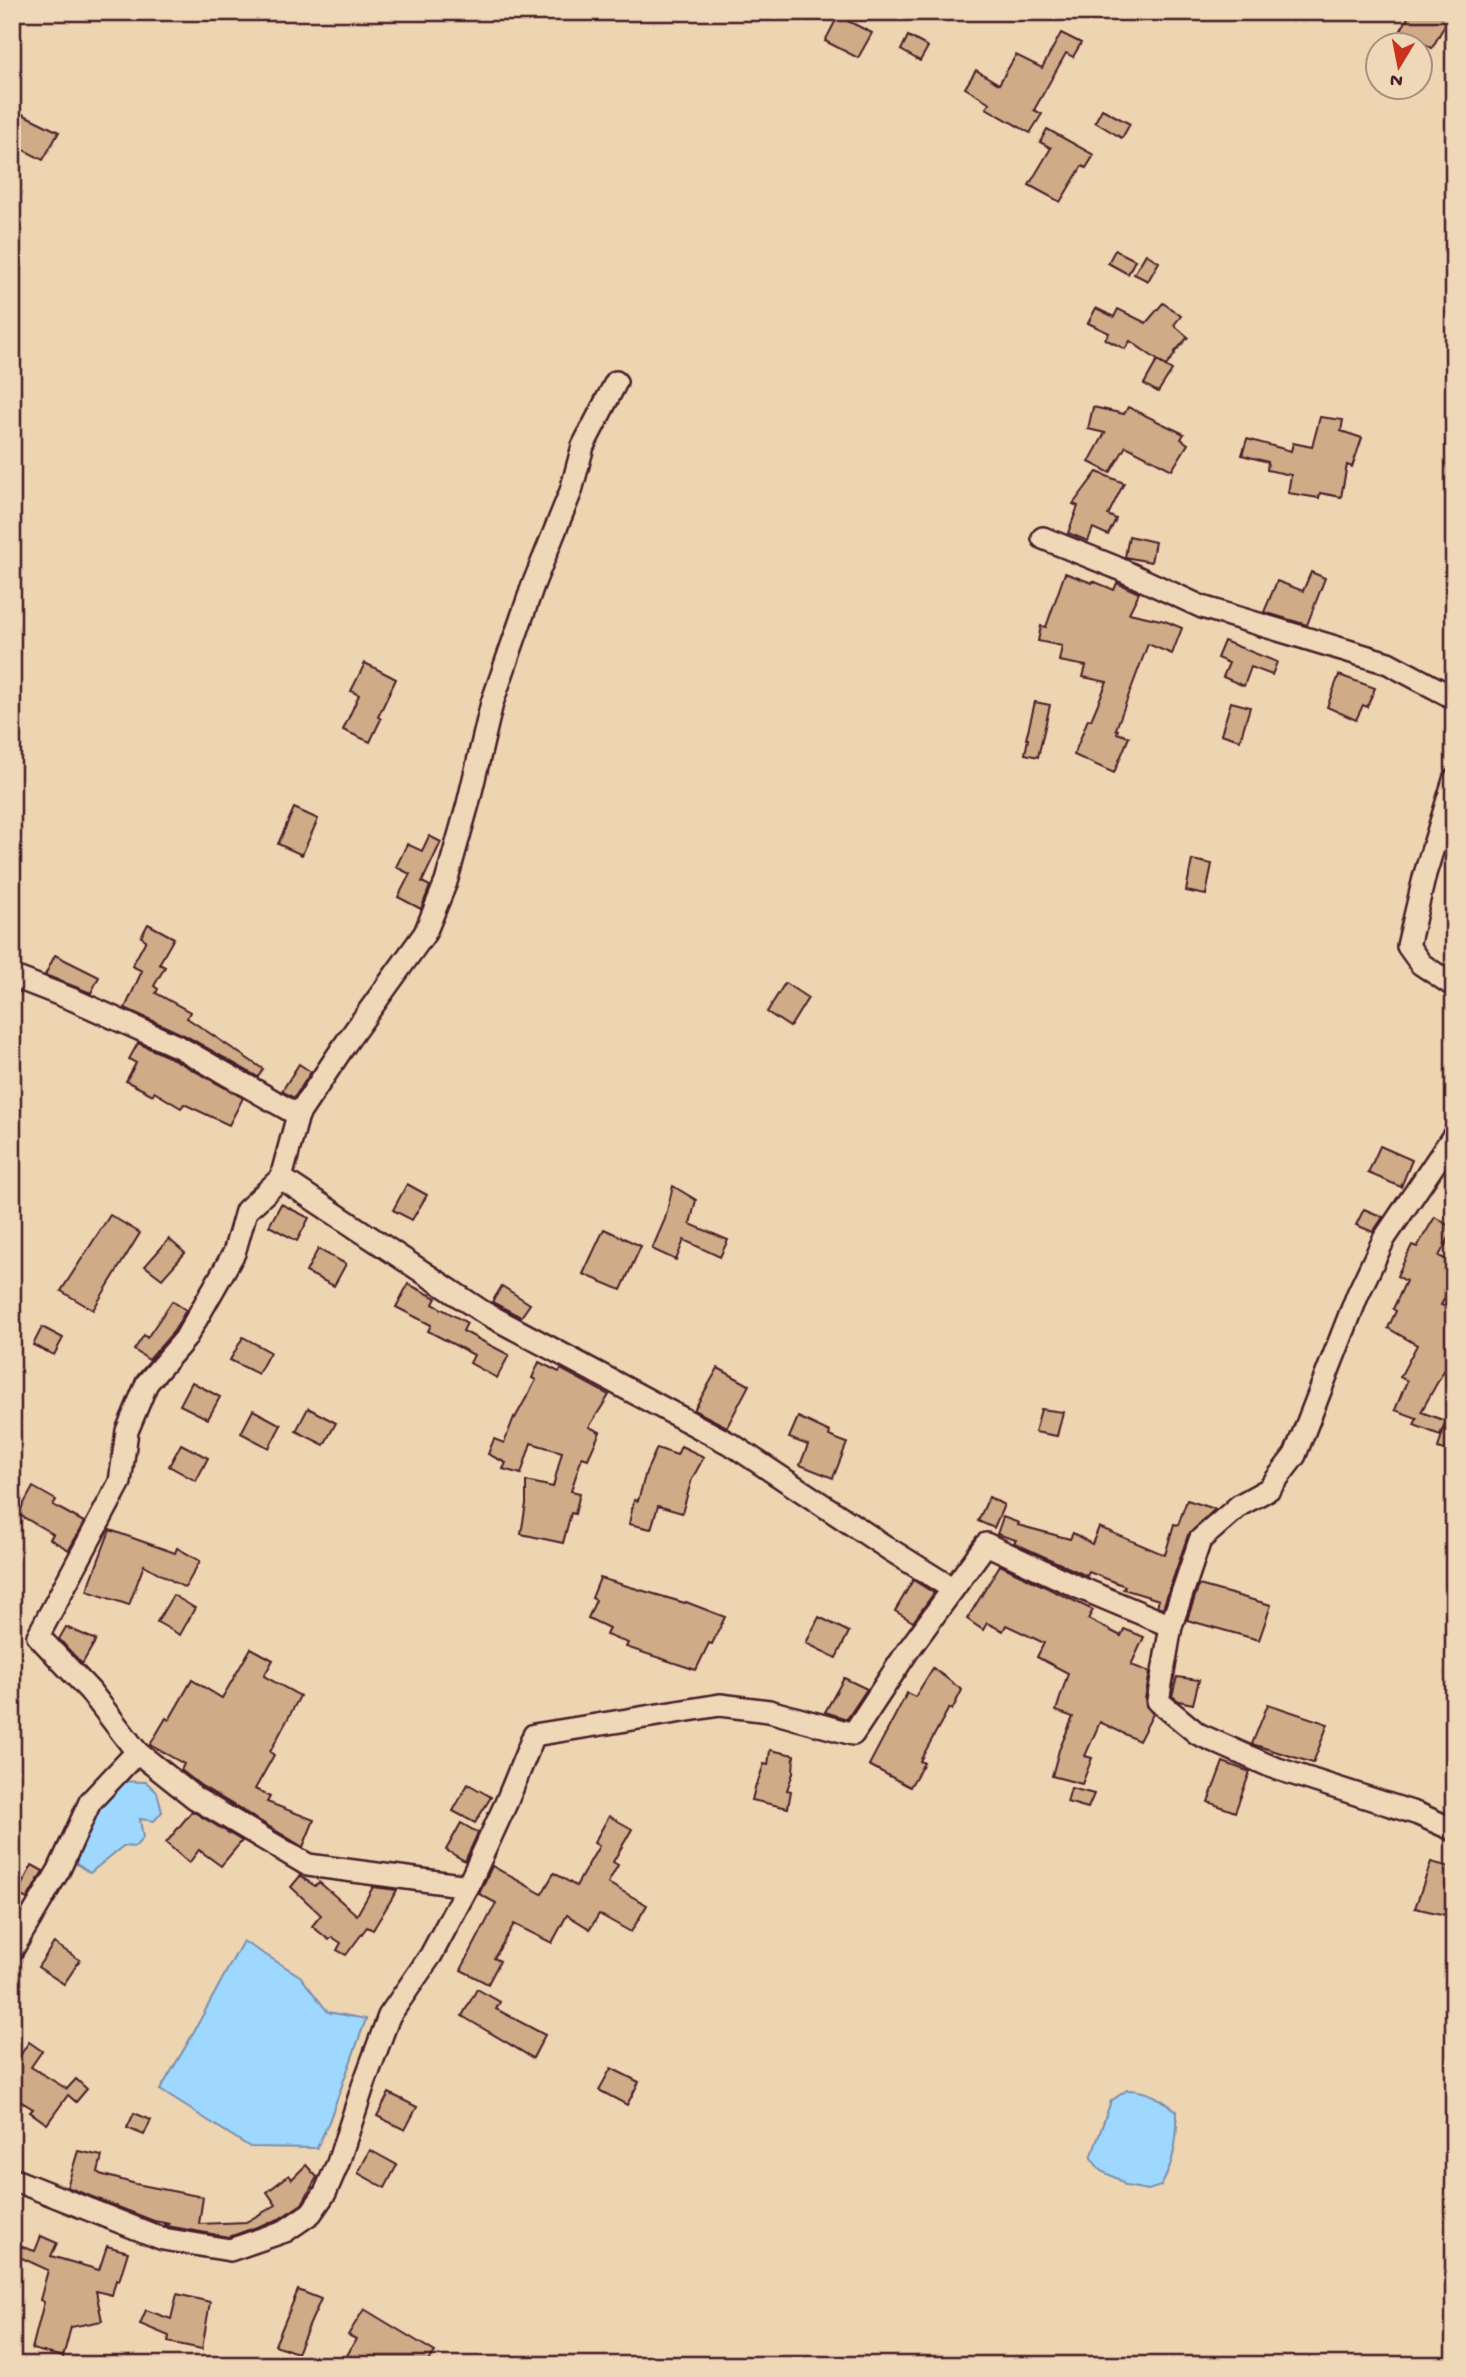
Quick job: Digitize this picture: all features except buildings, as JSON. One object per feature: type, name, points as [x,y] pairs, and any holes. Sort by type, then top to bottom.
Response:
[{"type":"street","points":[[468,1885],[308,1865],[195,1798],[137,1752],[90,1691],[37,1636],[120,1482],[127,1431],[147,1383],[185,1339],[234,1253],[246,1211],[281,1178],[298,1115],[425,933],[446,882],[492,703],[533,585],[571,491],[583,446],[615,382]]},
{"type":"street","points":[[1043,538],[1202,607],[1388,663],[1454,698]]},
{"type":"street","points":[[1454,780],[1425,874],[1408,946],[1421,964],[1454,986]]},
{"type":"street","points":[[12,976],[74,1000],[179,1047],[298,1115]]},
{"type":"street","points":[[1454,1135],[1384,1239],[1358,1294],[1295,1455],[1269,1489],[1240,1505],[1200,1540],[1171,1626],[1158,1701],[1199,1734],[1272,1767],[1418,1814],[1454,1830]]},
{"type":"street","points":[[281,1178],[483,1312],[734,1446],[953,1589]]},
{"type":"street","points":[[12,2179],[163,2239],[230,2250],[285,2231],[312,2213],[326,2193],[389,2016],[431,1955],[468,1885],[534,1735],[720,1705],[769,1711],[853,1734],[986,1544],[1171,1626]]},
{"type":"street","points":[[12,1950],[59,1871],[90,1802],[137,1752]]},
{"type":"water","points":[[117,1781],[146,1782],[157,1792],[162,1812],[154,1821],[140,1819],[143,1838],[135,1847],[123,1846],[90,1873],[69,1859]]},
{"type":"water","points":[[243,1941],[300,1976],[328,2012],[366,2019],[317,2148],[250,2147],[160,2090]]},
{"type":"water","points":[[1127,2090],[1154,2096],[1177,2111],[1176,2141],[1169,2168],[1161,2186],[1148,2190],[1126,2186],[1101,2171],[1091,2158],[1111,2101]]}]
